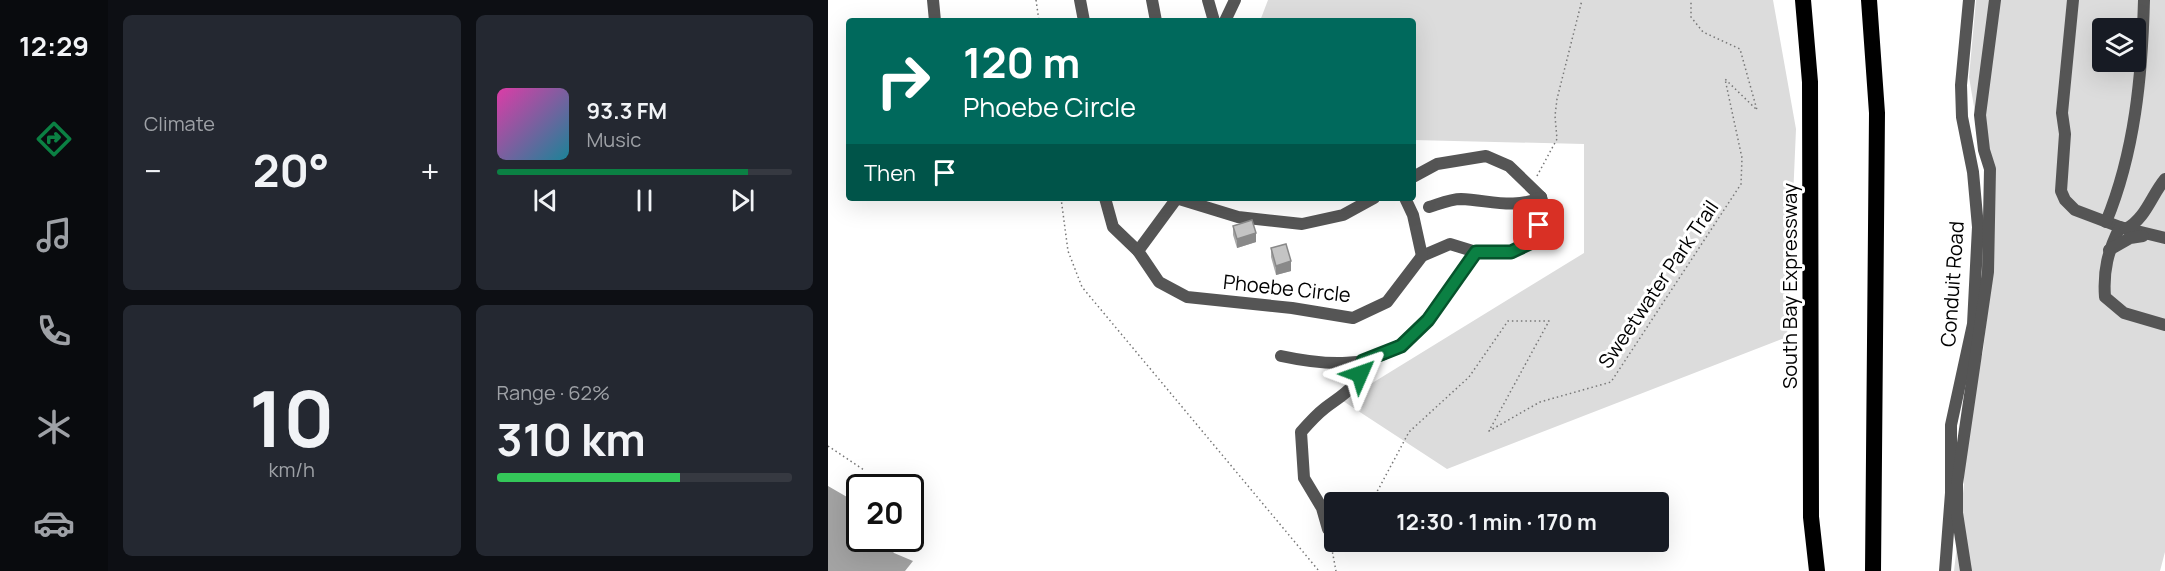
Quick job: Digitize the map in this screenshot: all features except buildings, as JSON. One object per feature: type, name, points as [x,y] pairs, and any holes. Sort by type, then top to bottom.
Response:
[{"type":"highway","name":"South Bay Expressway","points":[[1803,0],[1810,82],[1811,517],[1817,571]]},
{"type":"highway","points":[[1869,0],[1877,113],[1873,571]]},
{"type":"street","points":[[933,0],[935,18]]},
{"type":"street","points":[[1080,0],[1083,18]]},
{"type":"street","points":[[1152,0],[1155,18]]},
{"type":"street","points":[[1208,0],[1213,18]]},
{"type":"street","points":[[1226,18],[1235,0]]},
{"type":"street","name":"Conduit Road","points":[[1945,571],[1951,493],[1951,425],[1973,324],[1978,227],[1973,172],[1962,117],[1961,85],[1969,0]]},
{"type":"street","points":[[1966,571],[1957,513],[1957,484],[1988,272],[1990,169],[1984,150],[1980,115],[1995,0]]},
{"type":"street","points":[[2073,0],[2062,113],[2065,134],[2061,191],[2065,200],[2075,210],[2123,228],[2165,238]]},
{"type":"street","points":[[2106,222],[2118,194],[2134,125],[2143,50],[2144,0]]},
{"type":"street","points":[[1416,175],[1437,164],[1486,156],[1509,166],[1541,197],[1527,204],[1481,203],[1459,199],[1429,207]]},
{"type":"street","points":[[2164,325],[2124,313],[2105,297],[2103,276],[2109,250],[2123,228],[2136,223],[2165,179]]},
{"type":"street","name":"Phoebe Circle","points":[[1107,201],[1113,227],[1138,251],[1159,282],[1187,297],[1292,308],[1353,318],[1387,302],[1422,256],[1450,244],[1476,252],[1511,252],[1534,241],[1545,210],[1541,197]]},
{"type":"street","points":[[1138,251],[1174,201]]},
{"type":"street","points":[[1186,201],[1238,217],[1302,224],[1343,215],[1369,201]]},
{"type":"street","points":[[1406,201],[1413,215],[1422,256]]},
{"type":"street","points":[[2109,250],[2130,238],[2151,235]]},
{"type":"street","points":[[1281,356],[1325,363],[1363,361],[1401,346],[1428,320],[1476,252]]},
{"type":"street","points":[[1324,515],[1305,478],[1301,432],[1324,408],[1348,394],[1360,374],[1363,361]]},
{"type":"path","points":[[1036,0],[1039,18]]},
{"type":"path","points":[[1531,186],[1557,139],[1555,116],[1557,99],[1582,0]]},
{"type":"path","name":"Sweetwater Park Trail","points":[[1376,492],[1409,432],[1469,377],[1508,321],[1549,321],[1489,431],[1540,402],[1611,382],[1741,184],[1742,158],[1725,79],[1757,110],[1740,49],[1703,32],[1690,17],[1691,0]]},
{"type":"path","points":[[1061,201],[1068,251],[1082,287],[1319,571]]},
{"type":"path","points":[[828,446],[864,470]]},
{"type":"path","points":[[1332,552],[1336,571]]},
{"type":"shaded area","points":[[1268,0],[1773,0],[1796,129],[1787,337],[1447,469],[1343,401],[1584,253],[1584,144],[1416,140],[1416,18],[1261,18]]},
{"type":"shaded area","points":[[1976,0],[2165,0],[2165,552],[2160,571],[1954,571],[1964,485],[1963,412],[1983,352],[1989,296],[1988,190],[1969,77]]},
{"type":"shaded area","points":[[828,486],[846,496],[846,552],[893,552],[913,561],[905,571],[828,571]]},
{"type":"route","points":[[1360,374],[1363,361],[1401,346],[1428,320],[1476,252],[1511,252],[1534,241],[1539,225]]}]
